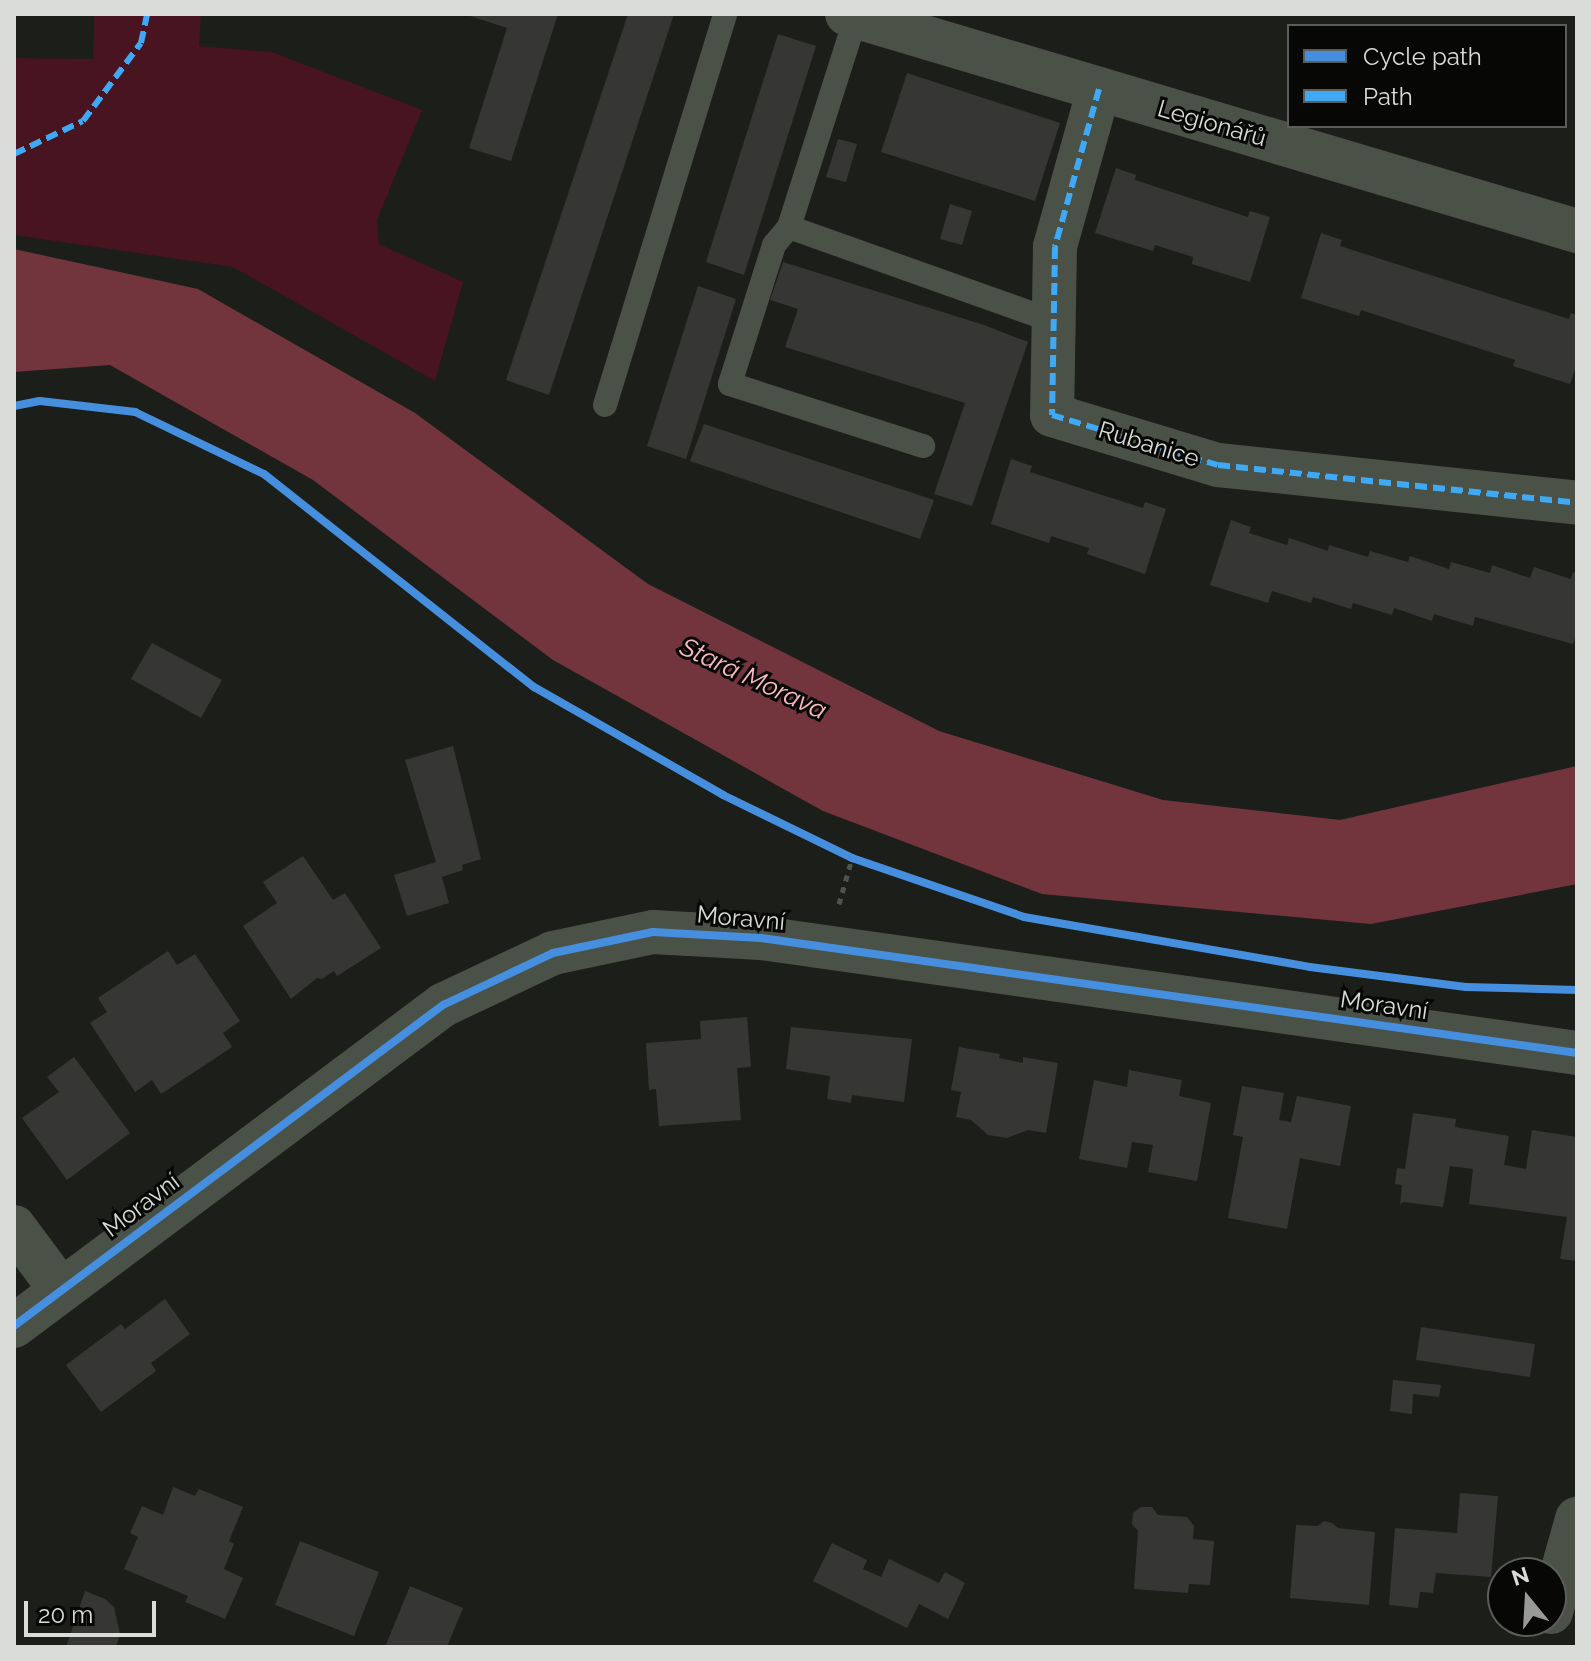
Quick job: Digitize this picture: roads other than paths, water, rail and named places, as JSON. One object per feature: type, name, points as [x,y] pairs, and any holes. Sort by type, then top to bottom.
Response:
[{"type":"street","name":"Legionářů","points":[[852,15],[1577,231]]},
{"type":"street","name":"Rubanice","points":[[1099,89],[1055,247],[1052,415],[1218,465],[1577,503]]},
{"type":"street","name":"Moravní","points":[[14,1326],[443,1005],[553,953],[653,932],[787,941],[1577,1053]]},
{"type":"street","points":[[14,1227],[61,1290]]},
{"type":"street","points":[[1566,1557],[1577,1519]]},
{"type":"lane","points":[[605,405],[725,14]]},
{"type":"lane","points":[[852,15],[789,227],[774,245],[730,384],[923,446]]},
{"type":"lane","points":[[789,227],[1053,321]]},
{"type":"water","name":"Stará Morava","points":[[14,249],[198,289],[415,413],[648,584],[939,731],[1163,800],[1340,820],[1577,766],[1577,884],[1371,924],[1042,894],[823,811],[553,660],[313,480],[110,365],[14,372]]}]
